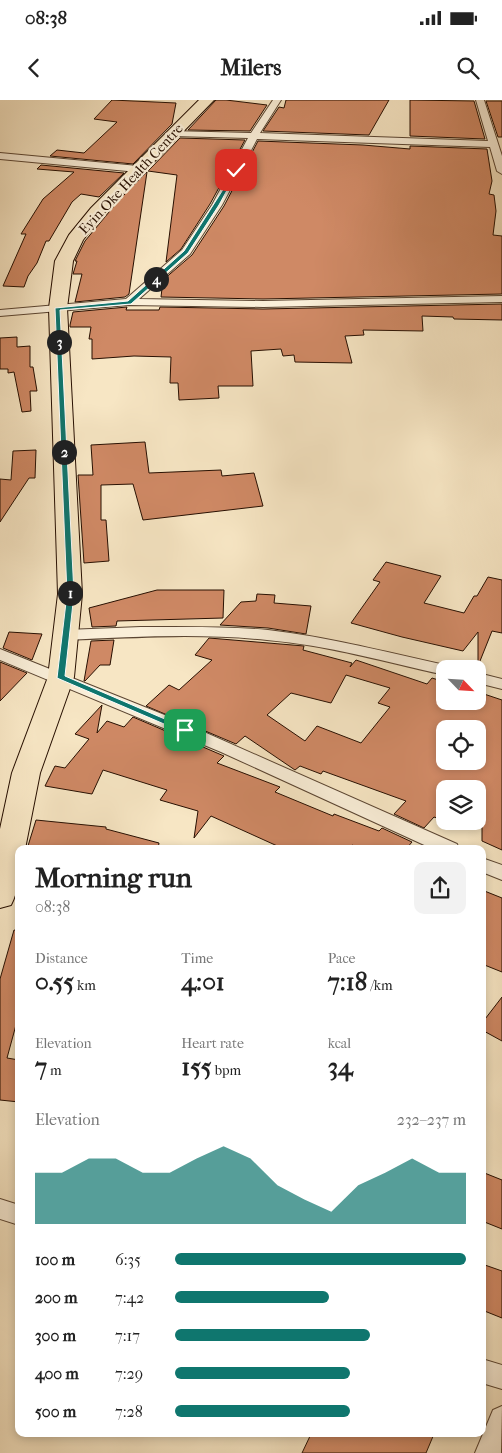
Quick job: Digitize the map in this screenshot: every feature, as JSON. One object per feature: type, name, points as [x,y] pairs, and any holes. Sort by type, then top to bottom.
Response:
[{"type":"main road","name":"Eyin Oke Health Centre","points":[[0,897],[26,773],[61,678],[70,594],[58,308],[64,260],[75,239],[97,211],[207,100]]},
{"type":"street","points":[[129,302],[186,252],[217,205],[254,136],[278,100]]},
{"type":"street","points":[[480,100],[502,171]]},
{"type":"street","points":[[173,133],[494,144]]},
{"type":"street","points":[[4,156],[138,169]]},
{"type":"street","points":[[0,313],[129,302],[263,304],[502,299]]},
{"type":"street","points":[[66,631],[170,631],[267,635],[347,648],[436,668]]},
{"type":"street","points":[[0,654],[309,783],[441,845]]},
{"type":"street","points":[[486,680],[502,684]]},
{"type":"street","points":[[486,866],[502,873]]},
{"type":"street","points":[[0,1209],[15,1214]]},
{"type":"street","points":[[486,1372],[502,1377]]},
{"type":"street","points":[[488,1453],[502,1419]]},
{"type":"building","points":[[112,100],[176,103],[172,124],[133,164],[50,156],[57,150],[84,153],[117,122],[94,119]]},
{"type":"building","points":[[216,100],[267,105],[250,131],[188,130]]},
{"type":"building","points":[[286,100],[389,100],[369,135],[263,131],[279,107],[284,108]]},
{"type":"building","points":[[410,100],[474,101],[485,139],[410,136]]},
{"type":"building","points":[[486,101],[502,101],[502,137],[498,137]]},
{"type":"building","points":[[180,138],[245,140],[210,204],[181,249],[166,262],[177,175],[148,171]]},
{"type":"building","points":[[258,141],[363,145],[410,149],[410,146],[487,149],[492,181],[489,194],[494,195],[496,211],[493,235],[502,236],[502,294],[263,299],[161,297],[163,280],[192,255],[224,206]]},
{"type":"building","points":[[41,165],[124,173],[99,197],[81,194],[72,202],[49,241],[46,241],[24,287],[3,286],[26,234],[21,234],[43,199],[74,172],[37,169]]},
{"type":"building","points":[[147,172],[129,294],[125,297],[75,302],[82,274],[73,274],[77,261],[75,261],[85,241],[119,200]]},
{"type":"building","points":[[502,304],[502,320],[422,316],[423,331],[363,330],[364,335],[345,336],[352,363],[295,362],[294,355],[283,356],[281,349],[251,351],[253,386],[218,386],[219,398],[179,400],[178,383],[170,383],[171,357],[134,356],[92,359],[92,339],[89,339],[91,327],[70,327],[73,312],[127,307],[126,310],[159,310],[160,307],[263,309]]},
{"type":"building","points":[[17,337],[17,347],[30,346],[30,367],[33,367],[37,391],[30,391],[31,411],[22,412],[14,372],[8,373],[8,369],[0,369],[0,338]]},
{"type":"building","points":[[145,442],[149,473],[221,470],[222,476],[254,473],[263,506],[143,520],[133,484],[101,485],[101,520],[106,520],[109,561],[84,563],[78,475],[93,475],[91,445]]},
{"type":"building","points":[[36,450],[35,478],[29,478],[0,522],[0,479],[11,480],[13,451]]},
{"type":"building","points":[[386,562],[441,576],[424,603],[464,613],[488,577],[502,580],[502,633],[492,631],[480,660],[478,660],[478,632],[463,651],[351,623],[380,582],[373,580]]},
{"type":"building","points":[[157,590],[224,590],[223,618],[117,621],[116,626],[92,627],[89,608]]},
{"type":"building","points":[[257,594],[275,595],[274,603],[311,606],[306,634],[268,628],[220,625],[241,602],[256,601]]},
{"type":"building","points":[[9,632],[42,634],[32,660],[3,648]]},
{"type":"building","points":[[209,638],[304,646],[303,650],[352,663],[350,667],[356,660],[427,684],[432,678],[436,679],[436,710],[486,710],[486,695],[502,700],[502,850],[482,841],[482,830],[486,830],[486,780],[436,780],[436,818],[434,817],[424,828],[394,814],[406,801],[323,771],[321,774],[300,766],[295,770],[245,736],[236,744],[146,706],[169,685],[179,690],[212,660],[195,655]],"holes":[[[346,675],[390,688],[378,703],[390,707],[361,743],[317,726],[305,741],[267,715],[291,693],[331,703]]]},
{"type":"building","points":[[114,640],[110,665],[100,665],[84,681],[91,641]]},
{"type":"building","points":[[0,662],[27,673],[0,701]]},
{"type":"building","points":[[102,705],[97,733],[107,721],[124,727],[133,717],[224,756],[217,763],[280,787],[275,792],[333,816],[334,814],[379,831],[382,828],[412,842],[409,845],[275,845],[211,816],[194,838],[198,811],[160,800],[167,790],[103,770],[92,794],[45,786],[55,766],[65,768],[89,739],[75,734]]},
{"type":"building","points":[[36,820],[106,827],[106,829],[159,843],[159,845],[28,845]]},
{"type":"building","points":[[486,892],[502,898],[502,972],[486,966]]},
{"type":"building","points":[[15,930],[15,1029],[7,1058],[15,1059],[15,1102],[0,1100],[0,979]]},
{"type":"building","points":[[502,997],[502,1041],[486,1032],[486,1018]]},
{"type":"building","points":[[486,1174],[502,1180],[502,1229],[486,1223]]},
{"type":"building","points":[[486,1265],[502,1271],[502,1318],[486,1312]]},
{"type":"building","points":[[310,1437],[433,1437],[426,1453],[302,1453]]},
{"type":"route","points":[[185,730],[61,678],[70,594],[58,308],[129,302],[186,252],[217,205],[236,170]]}]
